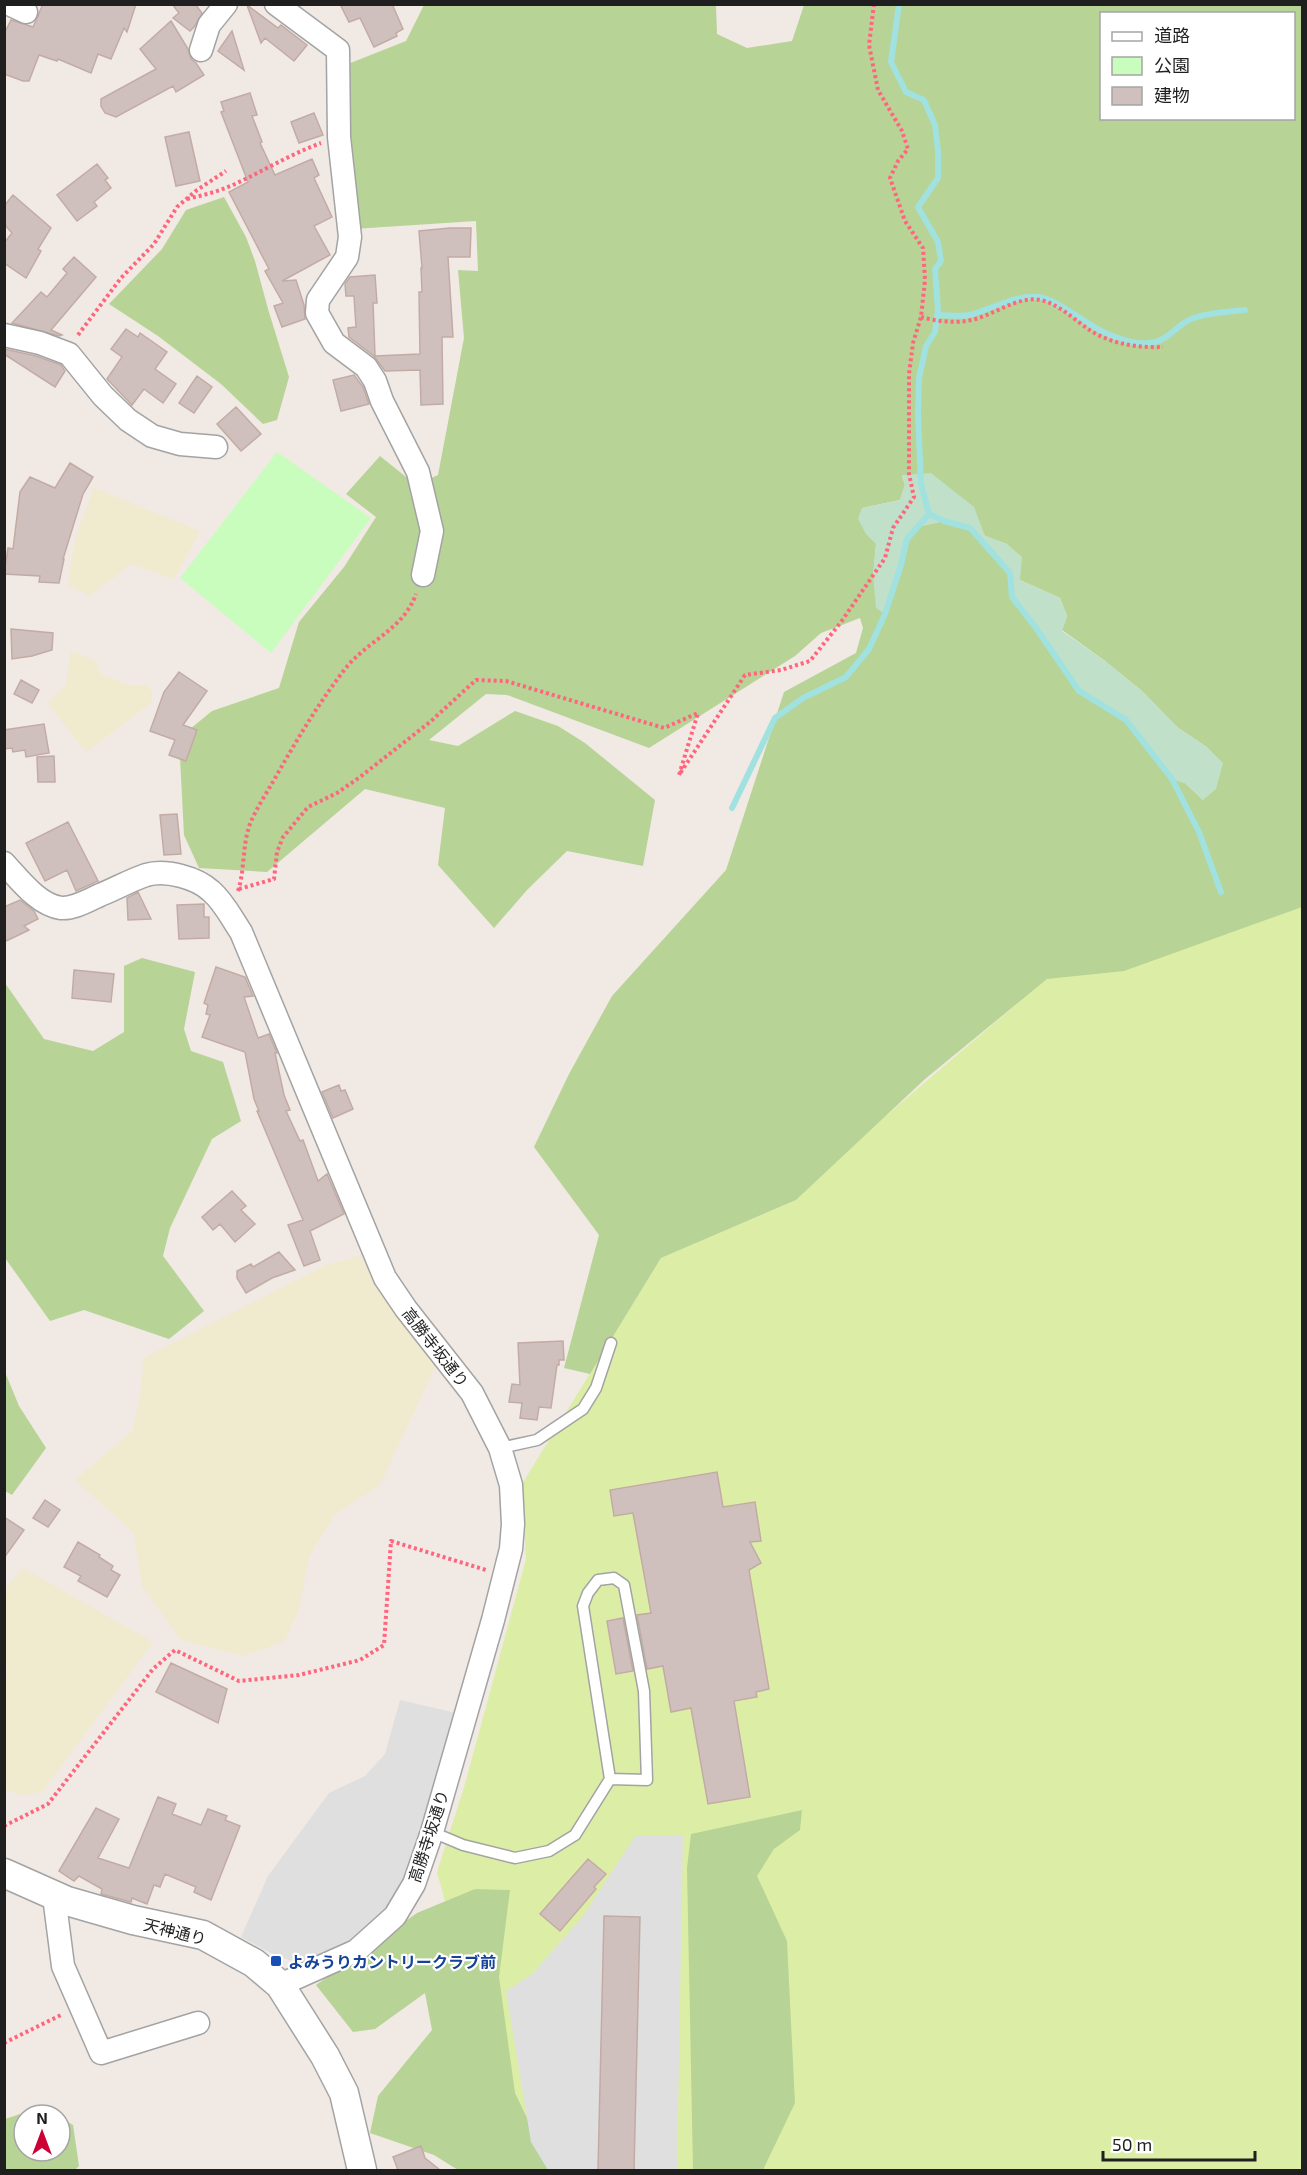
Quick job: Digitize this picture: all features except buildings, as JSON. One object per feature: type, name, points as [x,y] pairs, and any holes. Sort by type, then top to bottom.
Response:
[{"type":"street","points":[[201,50],[209,25],[226,4]]},
{"type":"street","points":[[276,4],[338,50],[339,137],[350,237],[347,257],[318,300],[317,313],[334,343],[366,367],[375,381],[382,401],[418,472],[432,531],[423,575]]},
{"type":"street","points":[[4,335],[40,343],[69,354],[103,396],[128,420],[152,436],[180,444],[216,447]]},
{"type":"street","name":"高勝寺坂通り","points":[[4,863],[46,903],[62,908],[80,904],[148,874],[172,875],[192,880],[211,891],[241,932],[385,1278],[406,1309],[472,1393],[500,1448],[511,1485],[513,1524],[511,1549],[432,1832],[414,1884],[395,1916],[356,1951],[280,1984]]},
{"type":"street","name":"天神通り","points":[[4,1873],[54,1896],[133,1920],[203,1935],[254,1963],[280,1984],[325,2056],[344,2093],[362,2170]]},
{"type":"street","points":[[54,1896],[63,1966],[101,2053],[198,2023]]},
{"type":"lane","points":[[500,1448],[537,1440],[583,1408],[596,1388],[611,1343]]},
{"type":"lane","points":[[432,1832],[463,1845],[516,1858],[549,1851],[575,1835],[610,1779],[583,1606],[588,1593],[598,1580],[614,1578],[624,1585],[644,1691],[647,1780],[610,1779]]},
{"type":"path","points":[[239,889],[274,879],[277,852],[283,837],[308,807],[337,793],[360,777],[430,722],[476,680],[506,681],[664,728],[698,713],[679,775],[745,675],[781,670],[810,661],[841,622],[885,558],[893,528],[914,497],[909,463],[909,374],[913,343],[921,317],[925,280],[923,248],[905,221],[890,178],[898,160],[908,149],[902,131],[878,90],[868,45],[874,5]]},
{"type":"path","points":[[187,199],[236,184],[282,159],[339,137]]},
{"type":"path","points":[[65,353],[121,278],[154,244],[177,207],[226,171]]},
{"type":"path","points":[[921,317],[951,322],[968,321],[1024,301],[1041,300],[1066,313],[1091,331],[1114,341],[1142,348],[1163,347]]},
{"type":"path","points":[[226,910],[239,889],[244,847],[250,823],[305,724],[347,667],[366,648],[390,631],[412,607],[423,575]]},
{"type":"path","points":[[4,1826],[48,1804],[153,1669],[175,1650],[239,1681],[298,1675],[360,1660],[384,1645],[391,1541],[504,1576]]},
{"type":"path","points":[[4,2043],[79,2007]]},
{"type":"shaded area","points":[[94,488],[200,531],[174,579],[131,564],[90,596],[68,585],[75,539]]},
{"type":"shaded area","points":[[71,651],[96,661],[100,674],[129,685],[147,685],[152,692],[151,703],[86,752],[48,703],[66,685]]},
{"type":"shaded area","points":[[360,1256],[375,1281],[436,1365],[380,1485],[334,1515],[309,1557],[299,1608],[285,1641],[243,1656],[181,1640],[142,1586],[134,1533],[75,1480],[133,1430],[144,1358],[326,1265]]},
{"type":"shaded area","points":[[23,1568],[153,1642],[43,1791],[24,1796],[4,1789],[4,1677],[8,1671],[4,1663],[5,1589]]},
{"type":"shaded area","points":[[400,1700],[456,1713],[412,1864],[389,1907],[343,1949],[300,1964],[271,1953],[241,1937],[268,1876],[329,1793],[365,1776],[385,1754]]},
{"type":"shaded area","points":[[636,1835],[683,1835],[677,2170],[548,2170],[531,2142],[506,1991],[532,1974],[583,1916]]},
{"type":"green space","points":[[424,5],[716,5],[717,34],[747,48],[792,41],[804,5],[1302,5],[1302,907],[1124,971],[1047,979],[925,1079],[796,1200],[661,1258],[590,1374],[564,1368],[599,1235],[534,1147],[569,1074],[612,996],[726,870],[784,692],[856,653],[863,628],[860,618],[821,633],[795,656],[649,748],[507,695],[486,694],[429,740],[458,746],[515,711],[558,726],[585,743],[655,800],[643,866],[567,851],[527,890],[494,928],[438,865],[445,808],[365,789],[267,872],[199,868],[184,835],[179,738],[212,711],[279,688],[299,622],[344,567],[376,517],[346,494],[380,456],[416,485],[438,475],[464,338],[458,270],[478,271],[476,221],[353,229],[346,136],[348,64],[406,41]],"holes":[[[902,476],[981,528],[985,536],[1007,544],[1020,580],[1060,598],[1067,616],[1062,630],[1142,691],[1177,727],[1208,748],[1203,800],[1185,783],[1172,779],[1126,720],[1079,691],[1012,597],[1010,573],[970,528],[944,521],[916,527],[907,539],[885,613],[873,576],[876,544],[862,508],[900,500],[905,485]]]},
{"type":"green space","points":[[224,197],[246,237],[255,261],[289,377],[277,420],[263,424],[221,384],[158,336],[109,304],[162,249],[186,210]]},
{"type":"green space","points":[[277,452],[371,518],[271,653],[180,578]]},
{"type":"green space","points":[[931,473],[974,507],[985,536],[1007,544],[1022,557],[1020,580],[1060,598],[1067,616],[1062,631],[1142,691],[1177,727],[1208,748],[1223,763],[1216,789],[1203,800],[1185,783],[1172,779],[1126,720],[1079,691],[1012,597],[1010,573],[970,528],[944,521],[916,527],[907,539],[885,614],[876,608],[873,576],[876,544],[866,534],[858,519],[862,508],[900,500],[905,485],[902,475]]},
{"type":"green space","points":[[1302,863],[1302,2170],[518,2170],[437,1872],[465,1784],[526,1559],[522,1484],[661,1258],[796,1200],[839,1156],[1047,978]]},
{"type":"green space","points":[[142,958],[195,972],[184,1029],[191,1051],[223,1062],[241,1121],[212,1139],[170,1228],[163,1256],[204,1311],[169,1339],[84,1310],[50,1321],[5,1258],[5,983],[44,1039],[93,1051],[124,1032],[124,966]]},
{"type":"green space","points":[[5,1372],[19,1406],[46,1448],[12,1495],[5,1491]]},
{"type":"green space","points":[[802,1810],[800,1830],[774,1849],[757,1876],[787,1941],[795,2103],[763,2170],[693,2170],[687,1868],[691,1834]]},
{"type":"green space","points":[[475,1889],[510,1890],[499,1977],[515,2093],[552,2170],[458,2170],[434,2155],[370,2133],[378,2096],[432,2030],[425,1993],[375,2029],[353,2032],[316,1985],[417,1913]]},
{"type":"green space","points":[[12,2117],[12,2163],[72,2163],[72,2124],[79,2166],[75,2170],[5,2170],[5,2119]]},
{"type":"waterway","points":[[899,4],[891,62],[906,92],[924,100],[935,125],[938,151],[938,178],[918,207],[938,242],[941,261],[935,269],[938,311],[935,332],[926,346],[919,378],[921,484],[929,514],[970,528],[1010,573],[1012,597],[1079,691],[1126,720],[1172,779],[1199,832],[1221,892]]},
{"type":"waterway","points":[[937,315],[969,315],[1016,299],[1044,298],[1112,336],[1131,342],[1148,343],[1161,340],[1191,319],[1245,310]]},
{"type":"waterway","points":[[732,808],[775,718],[803,698],[846,677],[869,649],[885,614],[907,539],[929,514]]},
{"type":"place","name":"よみうりカントリークラブ前","points":[[276,1961]]}]
